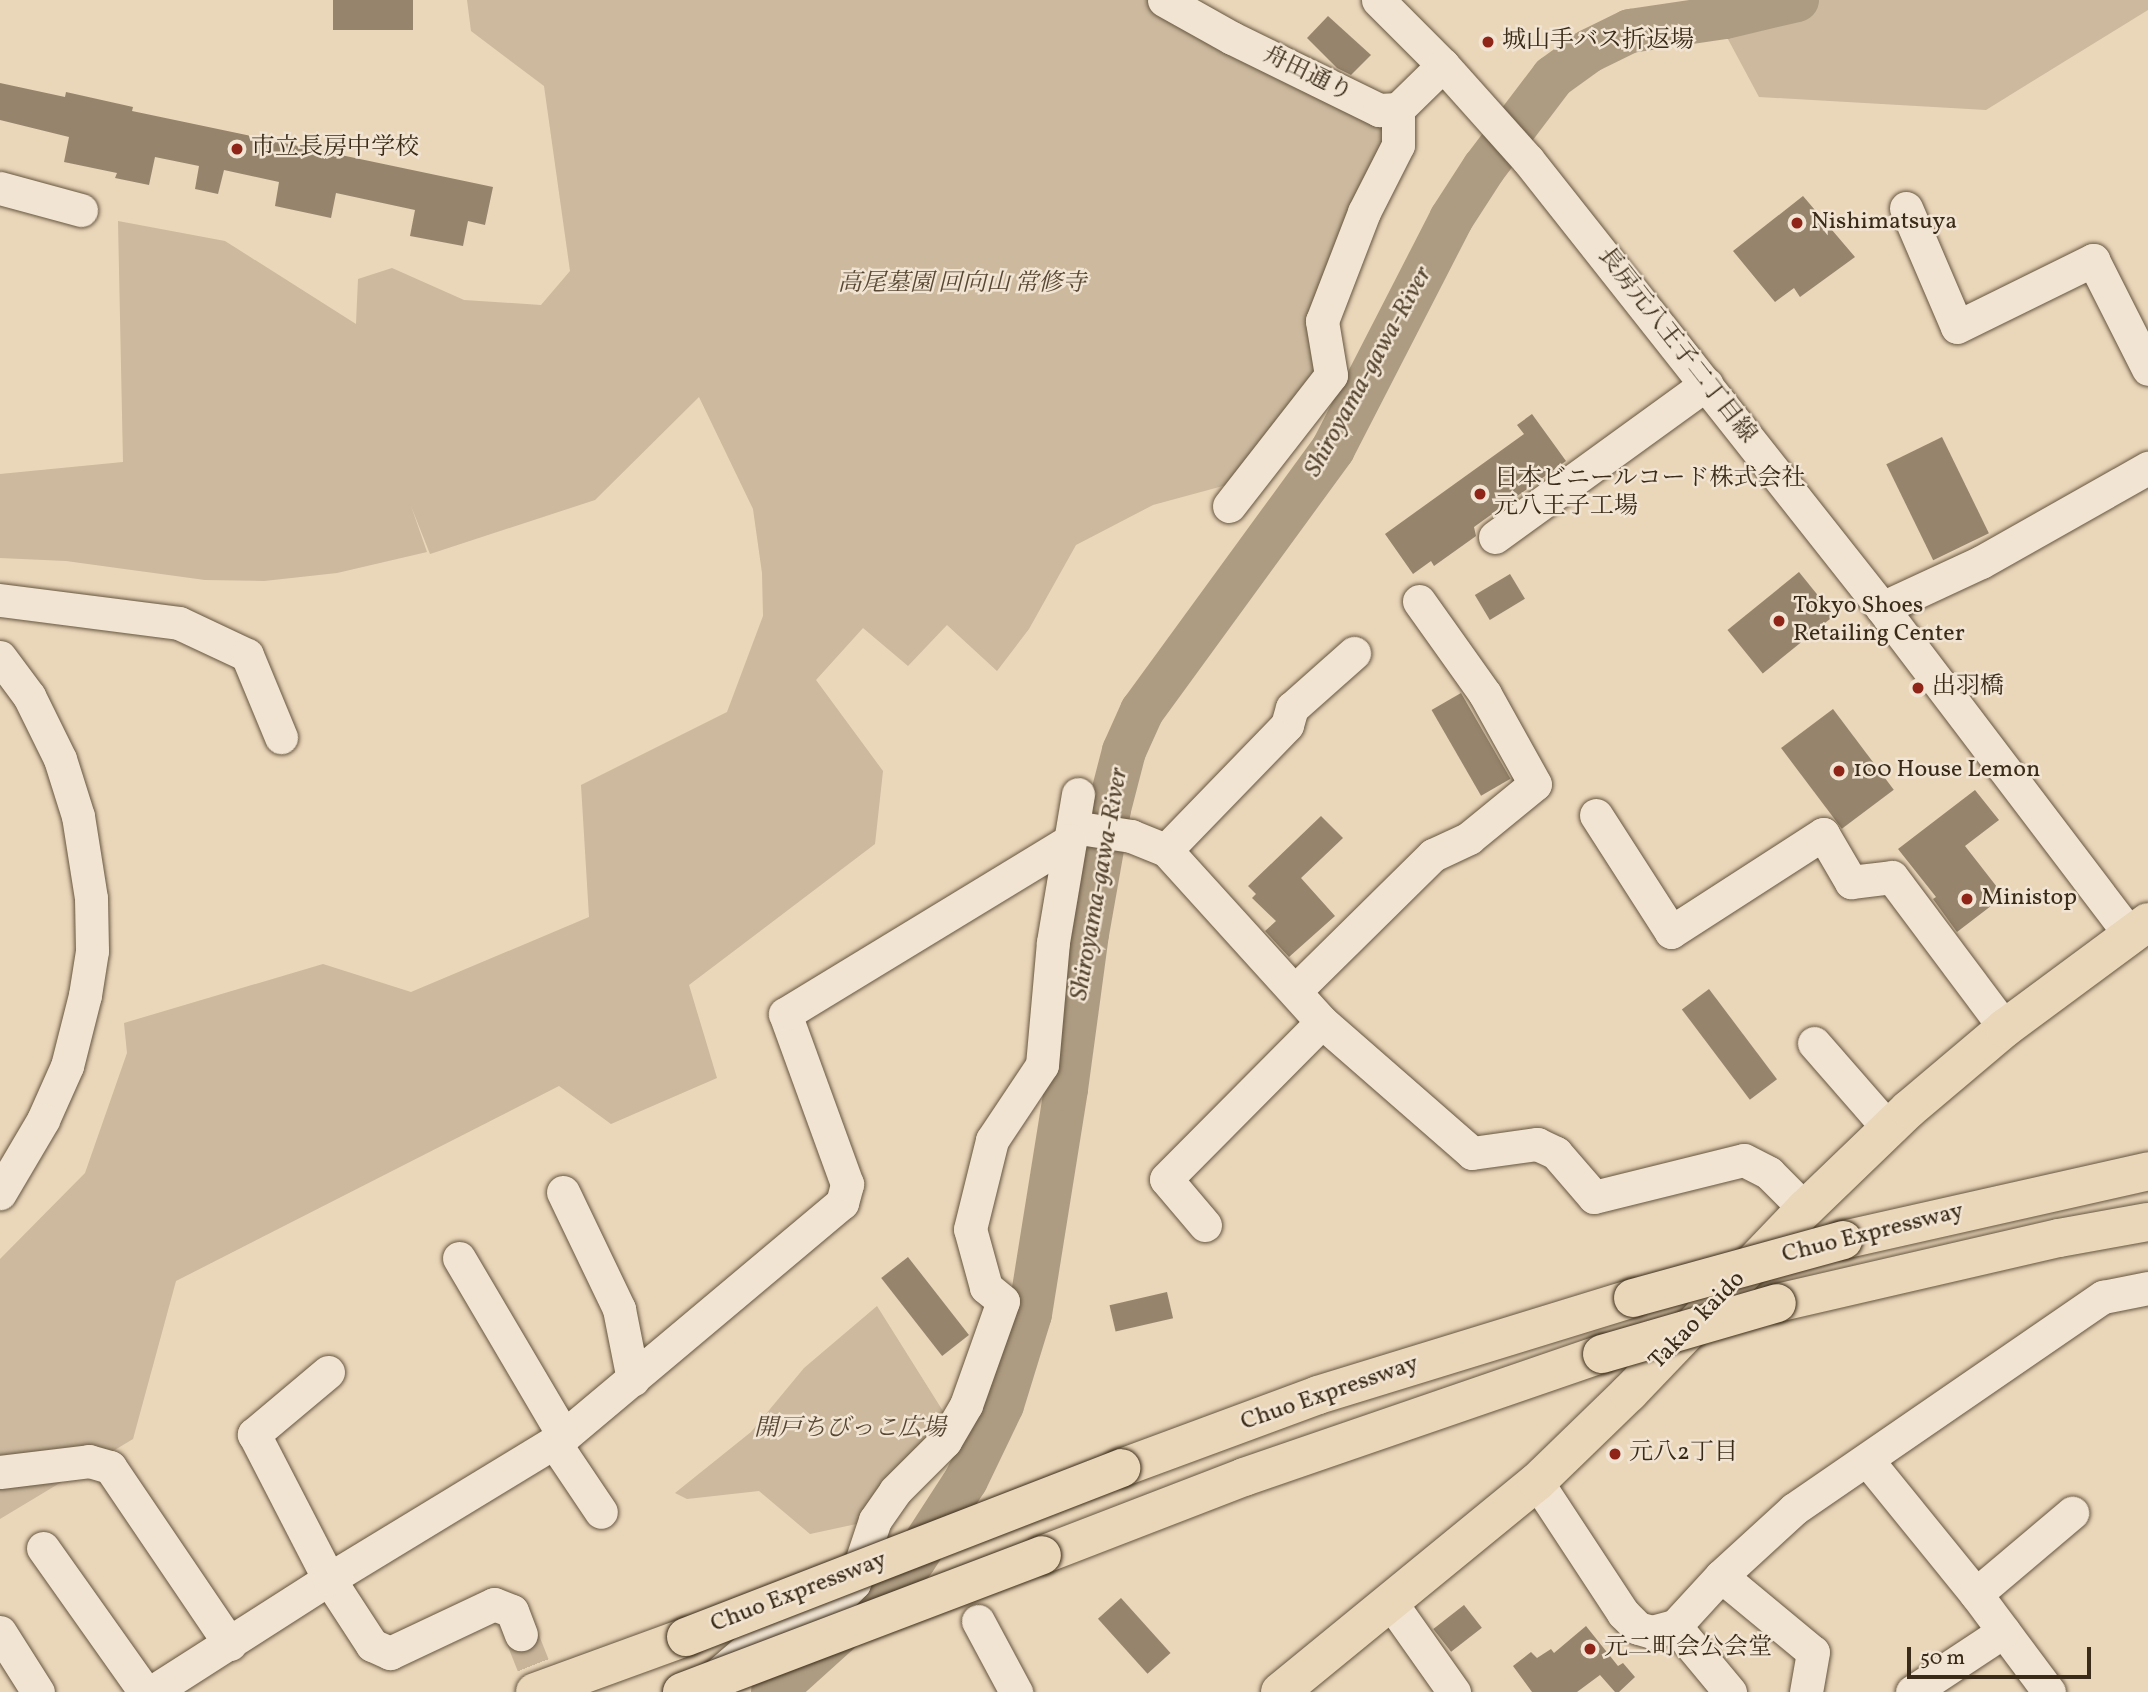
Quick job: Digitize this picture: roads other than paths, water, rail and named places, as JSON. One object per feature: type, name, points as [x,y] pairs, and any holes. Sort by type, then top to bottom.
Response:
[{"type":"main road","name":"Takao kaido","points":[[1280,1692],[1536,1482],[1629,1393],[1805,1209],[1889,1129],[2005,1028],[2138,928]]},
{"type":"main road","name":"Chuo Expressway","points":[[535,1692],[686,1637],[1121,1468],[1318,1395],[1633,1298],[1843,1240],[2148,1171]]},
{"type":"main road","name":"Chuo Expressway","points":[[682,1692],[1244,1477],[1602,1354],[1777,1303],[2059,1238],[2148,1222]]},
{"type":"street","name":"舟田通り","points":[[1164,0],[1232,38],[1379,110],[1398,108]]},
{"type":"street","points":[[1229,506],[1331,375],[1322,321],[1364,212],[1398,145],[1398,108],[1443,65],[1389,3]]},
{"type":"street","name":"長房元八王子二丁目線","points":[[1443,65],[1528,160],[2138,928]]},
{"type":"street","points":[[0,188],[81,210]]},
{"type":"street","points":[[1906,208],[1957,327],[2093,260],[2148,369]]},
{"type":"street","points":[[1495,537],[1706,384]]},
{"type":"street","points":[[1882,608],[1981,562],[2148,468]]},
{"type":"street","points":[[0,600],[179,623],[247,655],[281,737]]},
{"type":"street","points":[[1295,990],[1433,855],[1469,838],[1535,784],[1485,694],[1419,601]]},
{"type":"street","points":[[1166,850],[1287,725],[1292,708],[1354,653]]},
{"type":"street","points":[[0,657],[29,696],[60,759],[78,816],[91,898],[92,951],[85,995],[66,1066],[43,1120],[0,1193]]},
{"type":"street","points":[[697,1692],[761,1637],[832,1605],[854,1583],[875,1520],[895,1491],[944,1441],[966,1405],[1003,1301],[986,1287],[970,1229],[992,1140],[1042,1065],[1053,942],[1074,832],[1078,794]]},
{"type":"street","points":[[1596,814],[1671,932],[1823,834],[1851,882],[1892,877],[2005,1028]]},
{"type":"street","points":[[152,1692],[329,1579],[559,1439],[842,1203],[847,1184],[785,1014],[1074,832],[1131,836],[1166,850],[1322,1022],[1472,1153],[1537,1144],[1556,1153],[1594,1197],[1744,1160],[1769,1173],[1805,1209]]},
{"type":"street","points":[[1205,1225],[1166,1179],[1322,1022]]},
{"type":"street","points":[[1814,1042],[1889,1129]]},
{"type":"street","points":[[564,1192],[620,1309],[633,1380]]},
{"type":"street","points":[[458,1258],[601,1512]]},
{"type":"street","points":[[1536,1482],[1623,1614],[1638,1628],[1652,1632],[1675,1626],[1721,1576],[1794,1509],[2103,1297],[2148,1288]]},
{"type":"street","points":[[328,1372],[254,1434],[329,1579],[372,1645],[390,1653],[494,1605],[512,1611],[521,1634]]},
{"type":"street","points":[[1867,1460],[1976,1594],[2049,1692]]},
{"type":"street","points":[[0,1472],[89,1461],[110,1467],[230,1644]]},
{"type":"street","points":[[1976,1594],[2072,1513]]},
{"type":"street","points":[[43,1548],[145,1692]]},
{"type":"street","points":[[1721,1576],[1813,1652],[1806,1692]]},
{"type":"street","points":[[1389,1600],[1454,1692]]},
{"type":"street","points":[[978,1621],[1016,1692]]},
{"type":"street","points":[[1675,1626],[1730,1692]]},
{"type":"street","points":[[1912,1692],[2004,1631]]},
{"type":"street","points":[[0,1632],[38,1692]]},
{"type":"waterway","name":"Shiroyama-gawa-River","points":[[773,1692],[876,1599],[914,1560],[966,1480],[1002,1405],[1030,1314],[1066,1089],[1087,934],[1109,809],[1124,751],[1142,711],[1333,449],[1451,219],[1484,168],[1553,77],[1589,51],[1630,31],[1725,17],[1797,0]]},
{"type":"tunnel","points":[[521,1634],[544,1692]]},
{"type":"place","name":"城山手バス折返場","points":[[1488,42]]},
{"type":"place","name":"市立長房中学校","points":[[237,149]]},
{"type":"place","name":"Nishimatsuya","points":[[1797,223]]},
{"type":"place","name":"日本ビニールコード株式会社 元八王子工場","points":[[1480,494]]},
{"type":"place","name":"Tokyo Shoes Retailing Center","points":[[1779,621]]},
{"type":"place","name":"出羽橋","points":[[1918,688]]},
{"type":"place","name":"100 House Lemon","points":[[1839,771]]},
{"type":"place","name":"Ministop","points":[[1967,899]]},
{"type":"place","name":"元八2丁目","points":[[1615,1454]]},
{"type":"place","name":"元二町会公会堂","points":[[1590,1649]]},
{"type":"park label","name":"高尾墓園 回向山 常修寺","points":[[962,285]]},
{"type":"park label","name":"開戸ちびっこ広場","points":[[850,1430]]}]
